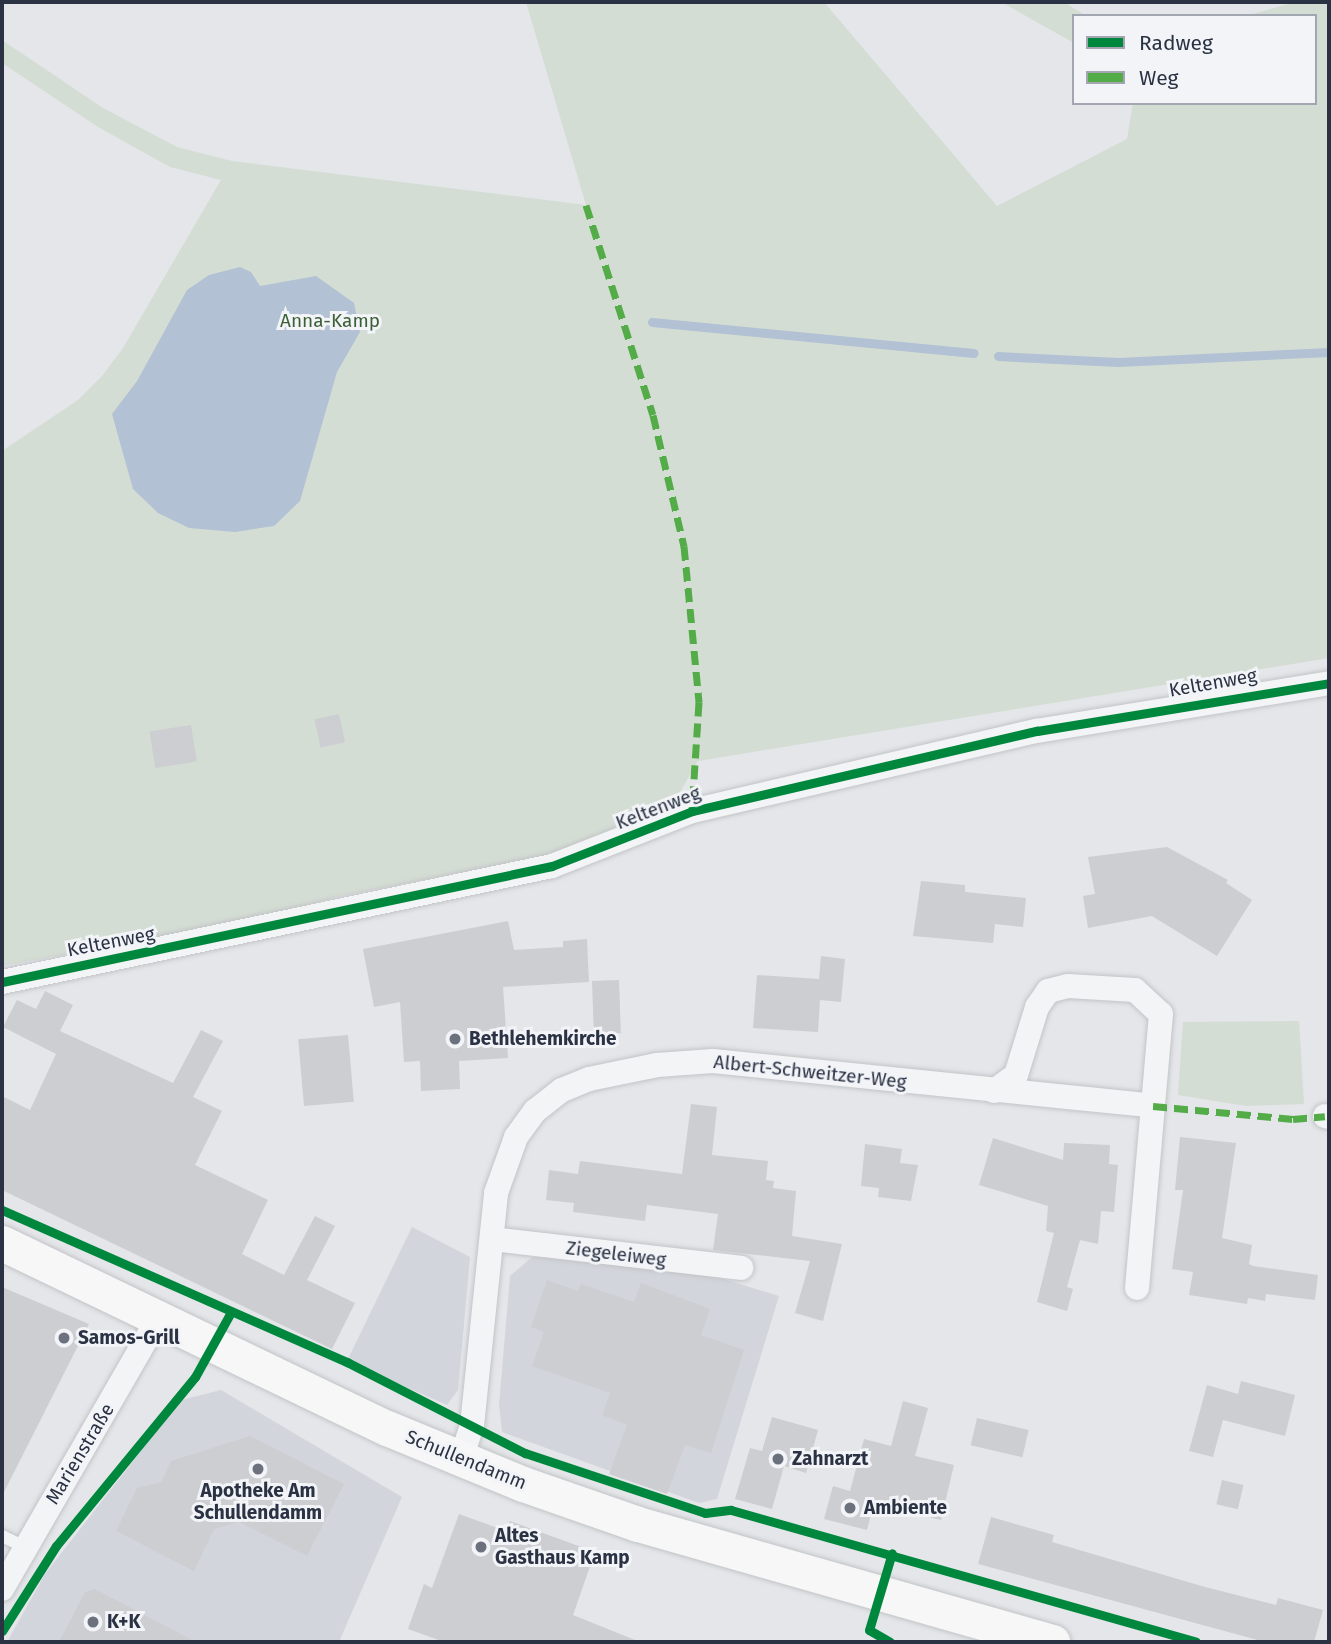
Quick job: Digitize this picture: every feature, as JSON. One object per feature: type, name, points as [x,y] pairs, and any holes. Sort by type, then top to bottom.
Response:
[{"type":"main road","name":"Schullendamm","points":[[2,1243],[158,1319],[461,1459],[639,1524],[951,1628],[1053,1642]]},
{"type":"street","name":"Keltenweg","points":[[2,982],[552,866],[692,811],[1037,732],[1329,683]]},
{"type":"street","points":[[995,1091],[1020,1068],[1037,1007],[1048,990],[1068,986],[1135,990],[1161,1014],[1138,1288]]},
{"type":"street","name":"Albert-Schweitzer-Weg","points":[[461,1459],[472,1426],[496,1192],[516,1137],[535,1111],[562,1090],[589,1079],[657,1065],[713,1061],[1153,1106]]},
{"type":"street","name":"Ziegeleiweg","points":[[492,1239],[741,1268]]},
{"type":"street","name":"Marienstraße","points":[[2,1589],[158,1319]]},
{"type":"lane","points":[[2,1536],[25,1547]]},
{"type":"shaded area","points":[[412,1227],[470,1257],[458,1390],[447,1405],[347,1361]]},
{"type":"shaded area","points":[[543,1256],[714,1276],[779,1296],[717,1499],[699,1503],[502,1432],[499,1405],[510,1276],[531,1258]]},
{"type":"shaded area","points":[[221,1390],[402,1497],[339,1642],[7,1642],[45,1574],[181,1400]]},
{"type":"green space","name":"Anna-Kamp","points":[[526,2],[824,2],[997,206],[1127,139],[1133,105],[1317,105],[1317,14],[1253,14],[1295,2],[1329,2],[1329,658],[698,761],[673,804],[546,856],[340,896],[250,920],[2,966],[2,451],[78,400],[102,376],[123,348],[221,180],[170,167],[98,127],[2,63],[2,40],[103,108],[177,147],[232,161],[586,205]]},
{"type":"green space","points":[[1001,2],[1064,2],[1083,14],[1072,14],[1072,42]]},
{"type":"green space","points":[[1299,1021],[1304,1104],[1246,1106],[1178,1095],[1183,1022]]},
{"type":"water","points":[[240,267],[251,272],[260,286],[316,276],[354,303],[360,332],[337,372],[300,501],[274,526],[235,532],[189,528],[158,513],[133,489],[112,414],[137,381],[187,290],[209,275]]},
{"type":"building","points":[[339,714],[345,742],[321,748],[315,719]]},
{"type":"building","points":[[191,725],[197,762],[155,768],[150,732]]},
{"type":"building","points":[[1167,847],[1228,880],[1226,883],[1252,900],[1217,956],[1152,916],[1088,928],[1083,896],[1095,894],[1088,857]]},
{"type":"building","points":[[921,881],[965,885],[965,892],[1026,898],[1023,927],[995,924],[993,943],[913,936]]},
{"type":"building","points":[[508,921],[514,950],[563,947],[563,941],[587,939],[589,982],[503,987],[508,1058],[459,1061],[460,1089],[421,1091],[420,1061],[404,1062],[400,1002],[374,1007],[363,949]]},
{"type":"building","points":[[821,956],[845,959],[841,1002],[820,1000],[818,1032],[753,1028],[757,975],[819,979]]},
{"type":"building","points":[[619,980],[621,1033],[594,1034],[592,981]]},
{"type":"building","points":[[45,991],[73,1005],[60,1031],[173,1083],[201,1030],[223,1041],[193,1097],[222,1111],[195,1165],[268,1200],[242,1254],[284,1275],[315,1216],[335,1226],[307,1280],[355,1303],[332,1349],[2,1190],[2,1096],[30,1110],[56,1054],[3,1027],[17,1000],[36,1009]]},
{"type":"building","points":[[348,1035],[354,1102],[304,1106],[298,1039]]},
{"type":"building","points":[[691,1104],[717,1107],[712,1155],[768,1161],[766,1180],[774,1181],[773,1188],[796,1191],[792,1236],[842,1244],[823,1321],[795,1313],[810,1261],[713,1250],[718,1214],[647,1205],[645,1221],[573,1212],[574,1203],[546,1200],[549,1170],[578,1174],[580,1161],[682,1174]]},
{"type":"building","points":[[1180,1137],[1236,1143],[1222,1238],[1252,1245],[1249,1264],[1253,1266],[1318,1275],[1315,1300],[1266,1294],[1265,1301],[1248,1298],[1247,1304],[1189,1295],[1193,1272],[1172,1269],[1183,1190],[1175,1190]]},
{"type":"building","points":[[993,1138],[1063,1160],[1064,1143],[1110,1145],[1109,1164],[1118,1165],[1114,1212],[1101,1211],[1098,1244],[1080,1240],[1067,1287],[1073,1289],[1067,1311],[1037,1302],[1054,1233],[1046,1231],[1048,1206],[979,1185]]},
{"type":"building","points":[[865,1144],[902,1149],[900,1163],[918,1165],[911,1201],[878,1197],[879,1188],[861,1186]]},
{"type":"building","points":[[547,1280],[578,1291],[581,1284],[634,1302],[641,1283],[710,1309],[701,1335],[744,1350],[711,1453],[685,1445],[667,1494],[609,1474],[627,1425],[602,1415],[610,1393],[532,1366],[544,1332],[531,1327]]},
{"type":"building","points":[[2,1287],[89,1324],[2,1496]]},
{"type":"building","points":[[1241,1381],[1295,1395],[1285,1436],[1223,1420],[1213,1457],[1189,1451],[1207,1385],[1238,1394]]},
{"type":"building","points":[[903,1401],[928,1408],[915,1456],[954,1465],[941,1520],[874,1504],[867,1530],[824,1519],[833,1486],[850,1491],[864,1439],[891,1446]]},
{"type":"building","name":"Zahnarzt","points":[[772,1417],[818,1430],[806,1473],[784,1466],[772,1509],[735,1499],[750,1448],[762,1451]]},
{"type":"building","points":[[977,1418],[1029,1430],[1022,1457],[971,1445]]},
{"type":"building","points":[[250,1436],[344,1484],[307,1556],[239,1522],[214,1529],[194,1571],[116,1531],[137,1488],[161,1482],[171,1461]]},
{"type":"building","points":[[1222,1480],[1243,1485],[1238,1509],[1216,1504]]},
{"type":"building","points":[[459,1514],[506,1531],[510,1521],[595,1552],[573,1615],[640,1642],[444,1642],[408,1629],[424,1584],[432,1588]]},
{"type":"building","points":[[991,1517],[1054,1535],[1052,1542],[1205,1587],[1276,1605],[1278,1598],[1323,1610],[1314,1642],[1265,1642],[978,1564]]},
{"type":"building","points":[[95,1589],[196,1642],[59,1642],[85,1592]]},
{"type":"waterway","points":[[652,322],[974,353]]},
{"type":"waterway","points":[[998,356],[1118,362],[1329,352]]},
{"type":"marked path","points":[[586,205],[653,415],[684,546],[699,702],[692,811]]},
{"type":"marked path","points":[[1153,1106],[1293,1119],[1325,1116]]},
{"type":"cycle path","points":[[2,982],[552,866],[692,811],[1037,731],[1329,683]]},
{"type":"cycle path","points":[[2,1210],[347,1362],[525,1453],[705,1513],[731,1510],[1196,1642]]},
{"type":"cycle path","points":[[2,1631],[56,1546],[195,1377],[231,1312]]},
{"type":"cycle path","points":[[890,1642],[869,1630],[892,1553]]},
{"type":"place","name":"Bethlehemkirche","points":[[455,1039]]},
{"type":"place","name":"Samos-Grill","points":[[64,1338]]},
{"type":"place","name":"Zahnarzt","points":[[778,1459]]},
{"type":"place","name":"Apotheke Am Schullendamm","points":[[258,1469]]},
{"type":"place","name":"Ambiente","points":[[850,1508]]},
{"type":"place","name":"Altes Gasthaus Kamp","points":[[481,1547]]},
{"type":"place","name":"K+K","points":[[93,1622]]}]
